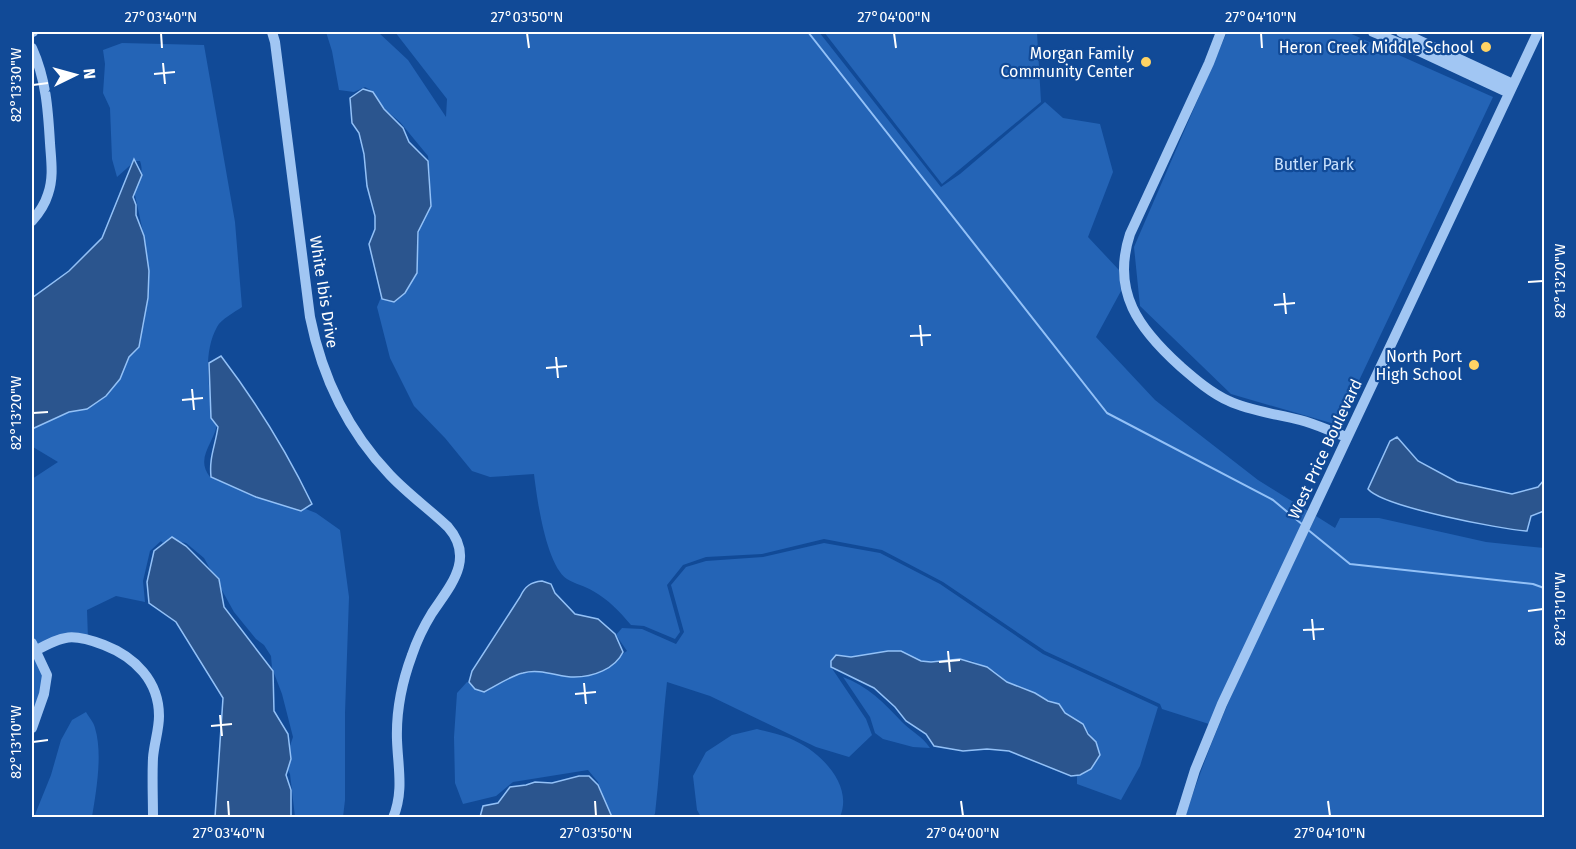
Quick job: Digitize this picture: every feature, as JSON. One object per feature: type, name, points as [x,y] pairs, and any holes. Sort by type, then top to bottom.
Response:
[{"type":"street","name":"White Ibis Drive","points":[[272,32],[309,310],[320,358],[336,398],[364,443],[390,477],[448,527],[458,547],[459,567],[455,579],[422,631],[403,683],[397,725],[400,790],[393,818]]},
{"type":"street","points":[[1214,32],[1214,50]]},
{"type":"street","points":[[1221,32],[1126,244],[1124,268],[1129,301],[1138,321],[1150,337],[1180,366],[1211,391],[1237,404],[1304,421],[1347,437]]},
{"type":"street","points":[[1373,32],[1511,89]]},
{"type":"street","points":[[1401,32],[1511,89]]},
{"type":"street","name":"West Price Boulevard","points":[[1180,818],[1195,770],[1222,704],[1538,32]]},
{"type":"street","points":[[32,48],[45,88],[52,172],[48,195],[32,221]]},
{"type":"street","points":[[32,728],[46,684],[46,675],[33,647],[62,637],[84,637],[120,651],[135,662],[145,672],[154,690],[159,717],[153,760],[153,818]]},
{"type":"green space","points":[[326,32],[378,32],[408,60],[446,117],[447,99],[395,32],[819,32],[941,187],[960,174],[1045,102],[1063,118],[1100,124],[1113,172],[1088,237],[1119,270],[1121,291],[1096,337],[1155,400],[1258,480],[1308,511],[1209,724],[1162,709],[1160,704],[1045,651],[943,582],[882,550],[824,539],[762,554],[706,557],[683,565],[667,585],[680,632],[675,639],[644,626],[631,625],[604,598],[567,579],[553,560],[548,546],[540,515],[534,474],[490,477],[472,471],[445,438],[414,406],[390,358],[377,307],[382,295],[417,262],[419,233],[430,176],[428,156],[400,122],[382,107],[374,92],[365,87],[354,92],[339,90]]},
{"type":"green space","points":[[824,32],[1037,32],[1041,102],[942,184]]},
{"type":"green space","name":"Butler Park","points":[[1227,32],[1347,32],[1493,97],[1338,425],[1231,394],[1140,306],[1134,247]]},
{"type":"green space","points":[[122,43],[204,45],[235,222],[242,307],[219,324],[210,344],[209,382],[217,422],[204,463],[210,477],[316,513],[340,530],[349,597],[343,817],[295,817],[290,774],[284,763],[293,737],[282,694],[272,668],[271,656],[234,612],[204,558],[186,543],[172,540],[163,543],[161,541],[150,551],[143,581],[145,602],[116,596],[87,610],[88,639],[74,637],[36,649],[46,674],[45,690],[32,742],[32,479],[58,462],[33,447],[32,424],[77,410],[118,377],[144,325],[148,270],[145,241],[133,186],[141,175],[142,169],[140,161],[135,161],[117,177],[112,159],[110,108],[103,93],[105,64],[103,50]]},
{"type":"green space","points":[[1316,516],[1335,528],[1340,518],[1379,518],[1486,542],[1544,548],[1544,817],[1185,818],[1229,702]]},
{"type":"green space","points":[[824,543],[880,553],[940,584],[1043,654],[1158,707],[1140,766],[1121,800],[1077,784],[1077,776],[1083,774],[1092,737],[1086,729],[1065,713],[1059,704],[1017,688],[994,671],[972,661],[960,659],[921,661],[901,651],[851,657],[836,655],[831,667],[866,719],[872,735],[849,757],[816,747],[710,696],[667,682],[655,814],[652,817],[608,817],[598,782],[588,770],[513,782],[496,796],[463,804],[455,783],[454,737],[457,693],[467,682],[479,687],[532,670],[613,660],[627,651],[616,635],[622,628],[642,629],[676,644],[684,632],[671,585],[686,567],[706,561],[763,557]]},
{"type":"green space","points":[[843,677],[860,685],[875,696],[930,748],[913,747],[883,739],[875,733],[870,717]]},
{"type":"green space","points":[[86,712],[94,726],[98,749],[98,773],[92,817],[34,817],[51,775],[61,740],[72,720]]},
{"type":"green space","points":[[757,729],[800,743],[822,760],[838,781],[842,792],[843,805],[840,817],[701,817],[697,810],[693,776],[706,752],[732,735]]},
{"type":"shaded area","points":[[363,89],[373,92],[384,109],[403,128],[409,142],[428,161],[431,206],[418,232],[417,273],[405,293],[394,302],[382,299],[369,244],[375,229],[375,216],[367,186],[364,154],[359,133],[352,123],[350,98]]},
{"type":"shaded area","points":[[134,159],[142,175],[133,197],[136,215],[144,236],[149,271],[148,298],[139,347],[129,357],[120,379],[106,396],[87,409],[69,412],[32,429],[32,298],[69,271],[102,238]]},
{"type":"shaded area","points":[[221,356],[246,391],[292,465],[312,504],[301,511],[256,497],[211,477],[218,427],[211,418],[209,363]]},
{"type":"shaded area","points":[[1397,437],[1418,461],[1457,482],[1512,494],[1538,487],[1544,480],[1544,511],[1531,516],[1527,531],[1443,516],[1378,496],[1368,489],[1390,441]]},
{"type":"shaded area","points":[[172,537],[186,546],[219,579],[224,607],[273,671],[274,711],[288,734],[291,759],[286,775],[291,790],[291,817],[215,817],[223,698],[176,622],[149,603],[147,582],[154,551]]},
{"type":"shaded area","points":[[542,581],[551,584],[555,593],[575,614],[598,619],[615,634],[623,652],[615,663],[603,671],[589,675],[574,677],[529,672],[513,676],[484,692],[475,689],[469,682],[472,671],[526,587]]},
{"type":"shaded area","points":[[901,651],[921,661],[960,659],[987,667],[1007,682],[1059,704],[1065,713],[1083,724],[1088,734],[1096,742],[1100,755],[1091,769],[1080,775],[1071,776],[1009,751],[987,749],[963,751],[934,746],[926,734],[906,721],[895,707],[874,688],[831,667],[831,661],[836,655],[851,657]]},
{"type":"shaded area","points":[[579,776],[589,776],[598,785],[612,817],[480,817],[483,806],[498,803],[510,787],[535,782],[552,783]]},
{"type":"waterway","points":[[808,32],[1107,413],[1273,500],[1303,525]]},
{"type":"waterway","points":[[1307,529],[1350,564],[1533,584],[1544,588]]},
{"type":"place","name":"Heron Creek Middle School","points":[[1486,47]]},
{"type":"place","name":"Morgan Family Community Center","points":[[1146,62]]},
{"type":"place","name":"North Port High School","points":[[1474,365]]}]
